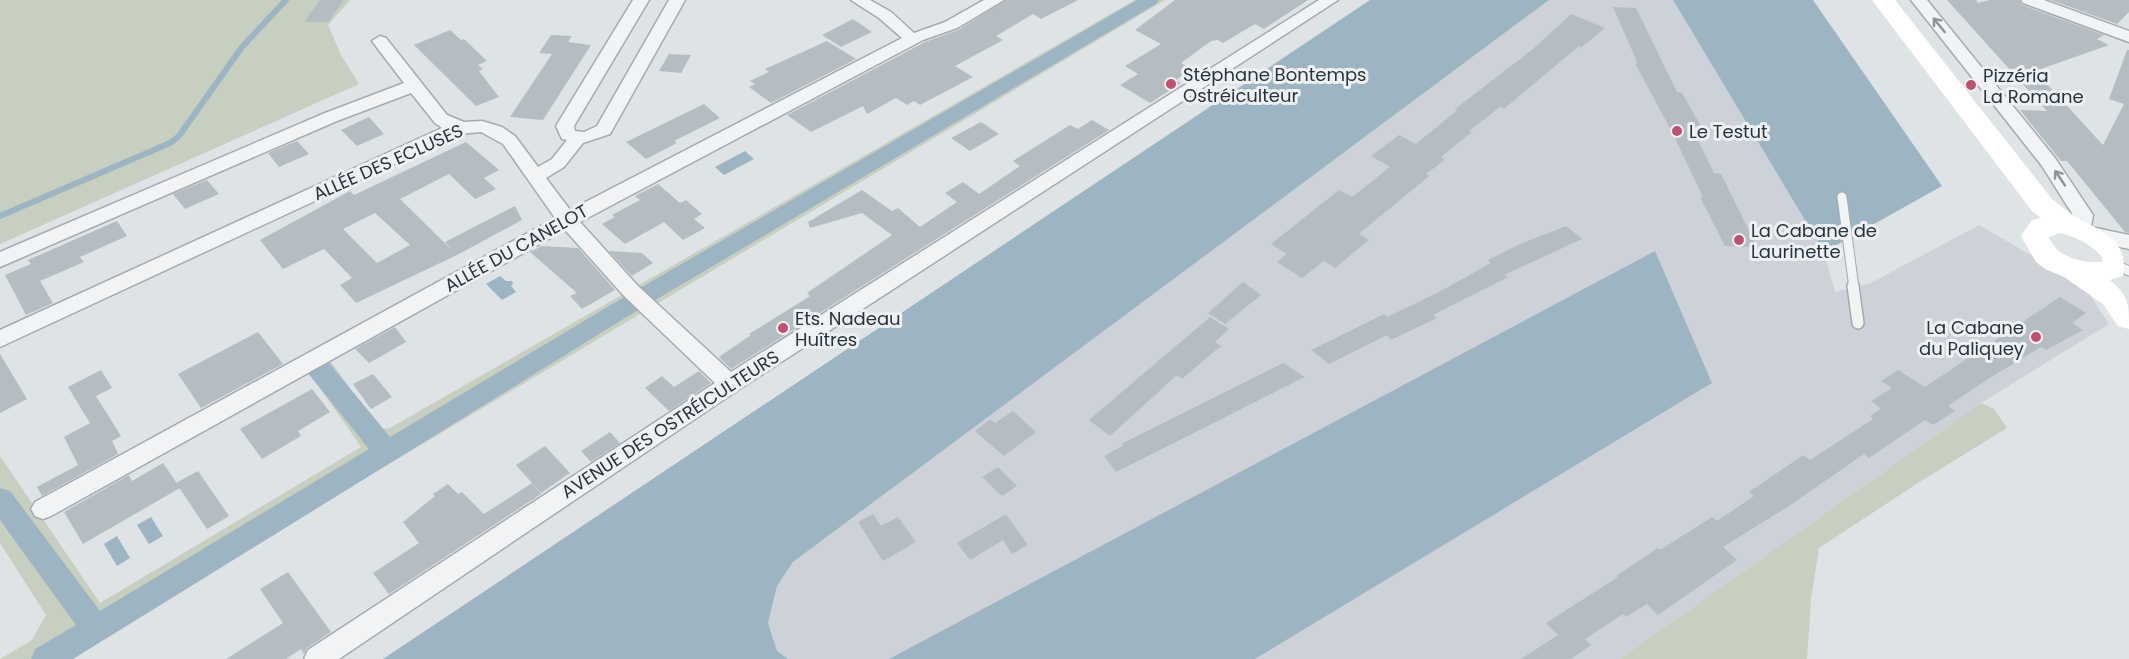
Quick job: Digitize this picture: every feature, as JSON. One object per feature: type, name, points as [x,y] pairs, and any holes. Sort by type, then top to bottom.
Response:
[{"type":"main road","points":[[1883,0],[2065,224],[2121,270]]},
{"type":"main road","points":[[2065,224],[2037,230],[2035,236],[2041,249],[2060,264],[2073,269],[2121,270]]},
{"type":"street","points":[[641,0],[565,126],[568,135],[586,138],[604,130],[677,0]]},
{"type":"street","points":[[859,0],[885,15],[913,40]]},
{"type":"street","name":"ALLÉE DU CANELOT","points":[[43,509],[567,220],[913,40],[951,25],[996,0]]},
{"type":"street","name":"AVENUE DES OSTRÉICULTEURS","points":[[317,659],[730,384],[1330,0]]},
{"type":"street","points":[[1919,0],[2049,162],[2083,214],[2065,224]]},
{"type":"street","points":[[2029,0],[2129,37]]},
{"type":"street","points":[[380,41],[441,119],[448,124],[459,126]]},
{"type":"street","points":[[0,260],[331,117],[413,86]]},
{"type":"street","name":"ALLÉE DES ECLUSES","points":[[0,339],[401,155],[459,126],[482,126],[500,132],[509,140],[567,220],[631,291],[730,384]]},
{"type":"street","points":[[535,177],[558,162],[578,138]]},
{"type":"lane","points":[[1842,197],[1858,323]]},
{"type":"shaded area","points":[[1549,0],[1673,0],[1824,252],[1835,292],[1871,283],[1979,225],[2084,286],[2109,324],[1981,403],[1620,659],[1255,659],[1712,383],[889,659],[788,659],[777,651],[768,623],[777,586],[793,562]]},
{"type":"green space","points":[[0,0],[350,0],[328,25],[341,55],[359,84],[0,244]]},
{"type":"green space","points":[[1135,0],[1165,0],[63,659],[0,659],[32,640],[46,615],[0,543],[0,456],[100,603],[361,447],[307,369],[328,357],[378,429],[390,428]]},
{"type":"green space","points":[[1981,403],[1994,409],[2007,428],[1819,548],[1811,599],[1807,659],[1620,659]]},
{"type":"water","points":[[1370,0],[1549,0],[793,562],[777,586],[768,623],[777,651],[788,659],[383,659]]},
{"type":"water","points":[[1673,0],[1813,0],[1942,186],[1824,252]]},
{"type":"water","points":[[745,151],[754,159],[724,175],[715,167]]},
{"type":"water","points":[[1655,251],[1712,383],[1255,659],[889,659]]},
{"type":"water","points":[[500,276],[506,281],[512,281],[511,286],[516,292],[502,300],[486,284]]},
{"type":"water","points":[[151,517],[163,536],[149,544],[137,525]]},
{"type":"water","points":[[117,536],[130,558],[117,566],[104,544]]},
{"type":"building","points":[[320,0],[344,0],[328,22],[304,22]]},
{"type":"building","points":[[1006,0],[1078,0],[1041,19],[1033,14],[996,36],[1003,40],[955,66],[973,77],[920,105],[914,101],[907,105],[896,98],[867,114],[863,106],[811,132],[787,115],[925,42],[958,30]]},
{"type":"building","points":[[1175,0],[1308,0],[1264,29],[1255,24],[1223,43],[1218,40],[1211,41],[1181,63],[1191,69],[1176,80],[1181,83],[1150,103],[1120,85],[1138,74],[1125,66],[1161,44],[1135,30]]},
{"type":"building","points":[[1947,0],[1976,0],[1978,3],[1989,0],[2019,0],[2022,5],[2104,35],[2097,39],[2109,45],[2035,71],[2103,145],[2124,104],[2109,99],[2127,50],[2129,50],[2129,233],[2125,232],[2067,161],[2061,161],[2020,110],[2047,111]]},
{"type":"building","points":[[2051,0],[2129,0],[2129,12],[2117,24]]},
{"type":"building","points":[[1613,7],[1636,8],[1677,92],[1682,93],[1701,126],[1691,126],[1714,173],[1721,174],[1757,247],[1725,246],[1700,197],[1703,197],[1674,136],[1635,63],[1638,64]]},
{"type":"building","points":[[1571,14],[1605,28],[1582,47],[1579,46],[1504,109],[1500,107],[1469,131],[1472,132],[1441,157],[1445,160],[1426,174],[1429,176],[1359,234],[1369,240],[1335,268],[1324,261],[1302,278],[1277,262],[1287,254],[1271,244],[1339,190],[1352,197],[1390,167],[1371,156],[1399,135],[1416,144],[1457,110],[1455,109],[1533,49]]},
{"type":"building","points":[[853,19],[872,32],[841,47],[822,35]]},
{"type":"building","points":[[450,30],[461,40],[464,39],[487,61],[478,65],[483,69],[479,71],[499,97],[476,106],[414,45]]},
{"type":"building","points":[[551,35],[572,36],[568,42],[591,45],[543,120],[510,117],[552,54],[539,53]]},
{"type":"building","points":[[827,41],[856,59],[771,103],[749,87],[755,84],[750,81],[769,72],[765,69]]},
{"type":"building","points":[[669,54],[691,55],[681,73],[659,71]]},
{"type":"building","points":[[704,104],[720,118],[674,141],[677,143],[646,159],[626,142]]},
{"type":"building","points":[[369,117],[384,134],[357,146],[341,130]]},
{"type":"building","points":[[1092,120],[1109,130],[731,369],[719,357],[751,335],[749,334],[810,296],[807,293],[892,235],[862,213],[810,228],[808,222],[862,190],[892,211],[898,208],[920,227],[957,202],[945,193],[963,182],[979,194],[1020,166],[1013,161],[1070,125],[1078,129]]},
{"type":"building","points":[[981,122],[999,134],[970,151],[951,138]]},
{"type":"building","points":[[297,141],[309,154],[279,167],[268,153]]},
{"type":"building","points":[[466,142],[499,170],[484,178],[496,189],[475,199],[449,174],[400,199],[453,251],[445,242],[515,206],[522,220],[457,255],[356,303],[340,285],[352,278],[324,249],[283,269],[260,240],[350,191],[354,195]],"holes":[[[375,213],[410,245],[377,263],[343,229]]]},
{"type":"building","points":[[207,180],[219,194],[185,209],[173,194]]},
{"type":"building","points":[[658,184],[680,203],[686,200],[702,214],[694,219],[705,228],[683,240],[664,222],[625,244],[602,224],[615,217],[612,215],[640,200],[635,196]]},
{"type":"building","points":[[117,221],[127,236],[80,257],[84,262],[40,281],[53,303],[26,315],[5,275],[31,264],[28,260]]},
{"type":"building","points":[[1566,226],[1582,239],[1504,275],[1508,277],[1433,315],[1437,318],[1391,340],[1387,335],[1329,364],[1311,350],[1384,314],[1387,317],[1437,293],[1491,263],[1488,260],[1520,244]]},
{"type":"building","points":[[542,246],[578,248],[615,290],[582,309],[570,296],[577,293],[530,252]]},
{"type":"building","points":[[609,251],[642,253],[653,263],[632,276]]},
{"type":"building","points":[[1243,282],[1261,295],[1225,324],[1208,313]]},
{"type":"building","points":[[2060,297],[2086,313],[2072,323],[2083,330],[2046,350],[2041,347],[1948,406],[1955,411],[1933,425],[1925,420],[1869,458],[1864,454],[1789,506],[1723,547],[1737,560],[1658,615],[1647,604],[1626,617],[1623,614],[1585,639],[1591,645],[1571,659],[1521,659],[1558,635],[1546,623],[1618,577],[1616,576],[1658,548],[1660,550],[1712,517],[1717,521],[1754,496],[1749,492],[1803,455],[1810,460],[1873,419],[1870,416],[1881,409],[1871,401],[1892,388],[1881,381],[1898,370],[1925,387]]},
{"type":"building","points":[[1210,317],[1229,329],[1215,342],[1221,346],[1182,379],[1177,375],[1110,436],[1089,420]]},
{"type":"building","points":[[395,327],[406,342],[369,363],[355,349]]},
{"type":"building","points":[[258,332],[283,364],[201,408],[178,374]]},
{"type":"building","points":[[0,354],[27,399],[0,413]]},
{"type":"building","points":[[1283,363],[1305,377],[1116,472],[1104,456],[1124,445],[1121,444]]},
{"type":"building","points":[[101,370],[112,388],[96,396],[121,436],[112,441],[118,454],[42,496],[37,487],[78,465],[64,437],[90,423],[68,387]]},
{"type":"building","points":[[699,371],[711,383],[669,411],[645,388],[662,376],[674,387]]},
{"type":"building","points":[[373,374],[392,397],[371,409],[353,384]]},
{"type":"building","points":[[312,389],[330,412],[298,431],[301,436],[262,459],[240,429]]},
{"type":"building","points":[[1013,411],[1036,432],[1004,456],[975,431],[990,419],[995,423]]},
{"type":"building","points":[[610,432],[620,443],[591,462],[581,451]]},
{"type":"building","points":[[545,446],[570,473],[541,493],[516,465]]},
{"type":"building","points":[[163,463],[180,488],[83,544],[64,512],[129,475],[132,481]]},
{"type":"building","points":[[998,467],[1017,486],[1002,496],[982,477]]},
{"type":"building","points":[[198,471],[229,516],[207,529],[176,483]]},
{"type":"building","points":[[532,483],[541,494],[389,594],[373,573],[419,543],[403,522],[435,496],[433,494],[448,484],[458,494],[462,492],[484,514]]},
{"type":"building","points":[[873,514],[881,526],[898,517],[916,542],[883,561],[858,522]]},
{"type":"building","points":[[1006,514],[1028,545],[1012,554],[1003,540],[970,560],[957,543]]},
{"type":"building","points":[[288,572],[331,632],[307,648],[304,654],[301,649],[286,659],[226,659],[283,623],[260,589]]},
{"type":"waterway","points":[[0,216],[170,143],[179,136],[242,47],[286,0]]},
{"type":"waterway","points":[[387,452],[617,312],[1150,0]]},
{"type":"waterway","points":[[316,365],[387,452]]},
{"type":"waterway","points":[[96,629],[387,452]]},
{"type":"waterway","points":[[0,499],[96,629]]},
{"type":"waterway","points":[[46,659],[96,629]]},
{"type":"place","name":"Stéphane Bontemps Ostréiculteur","points":[[1171,84]]},
{"type":"place","name":"Pizzéria La Romane","points":[[1971,85]]},
{"type":"place","name":"Le Testut","points":[[1677,131]]},
{"type":"place","name":"La Cabane de Laurinette","points":[[1739,240]]},
{"type":"place","name":"Ets. Nadeau Huîtres","points":[[783,328]]},
{"type":"place","name":"La Cabane du Paliquey","points":[[2036,337]]}]
